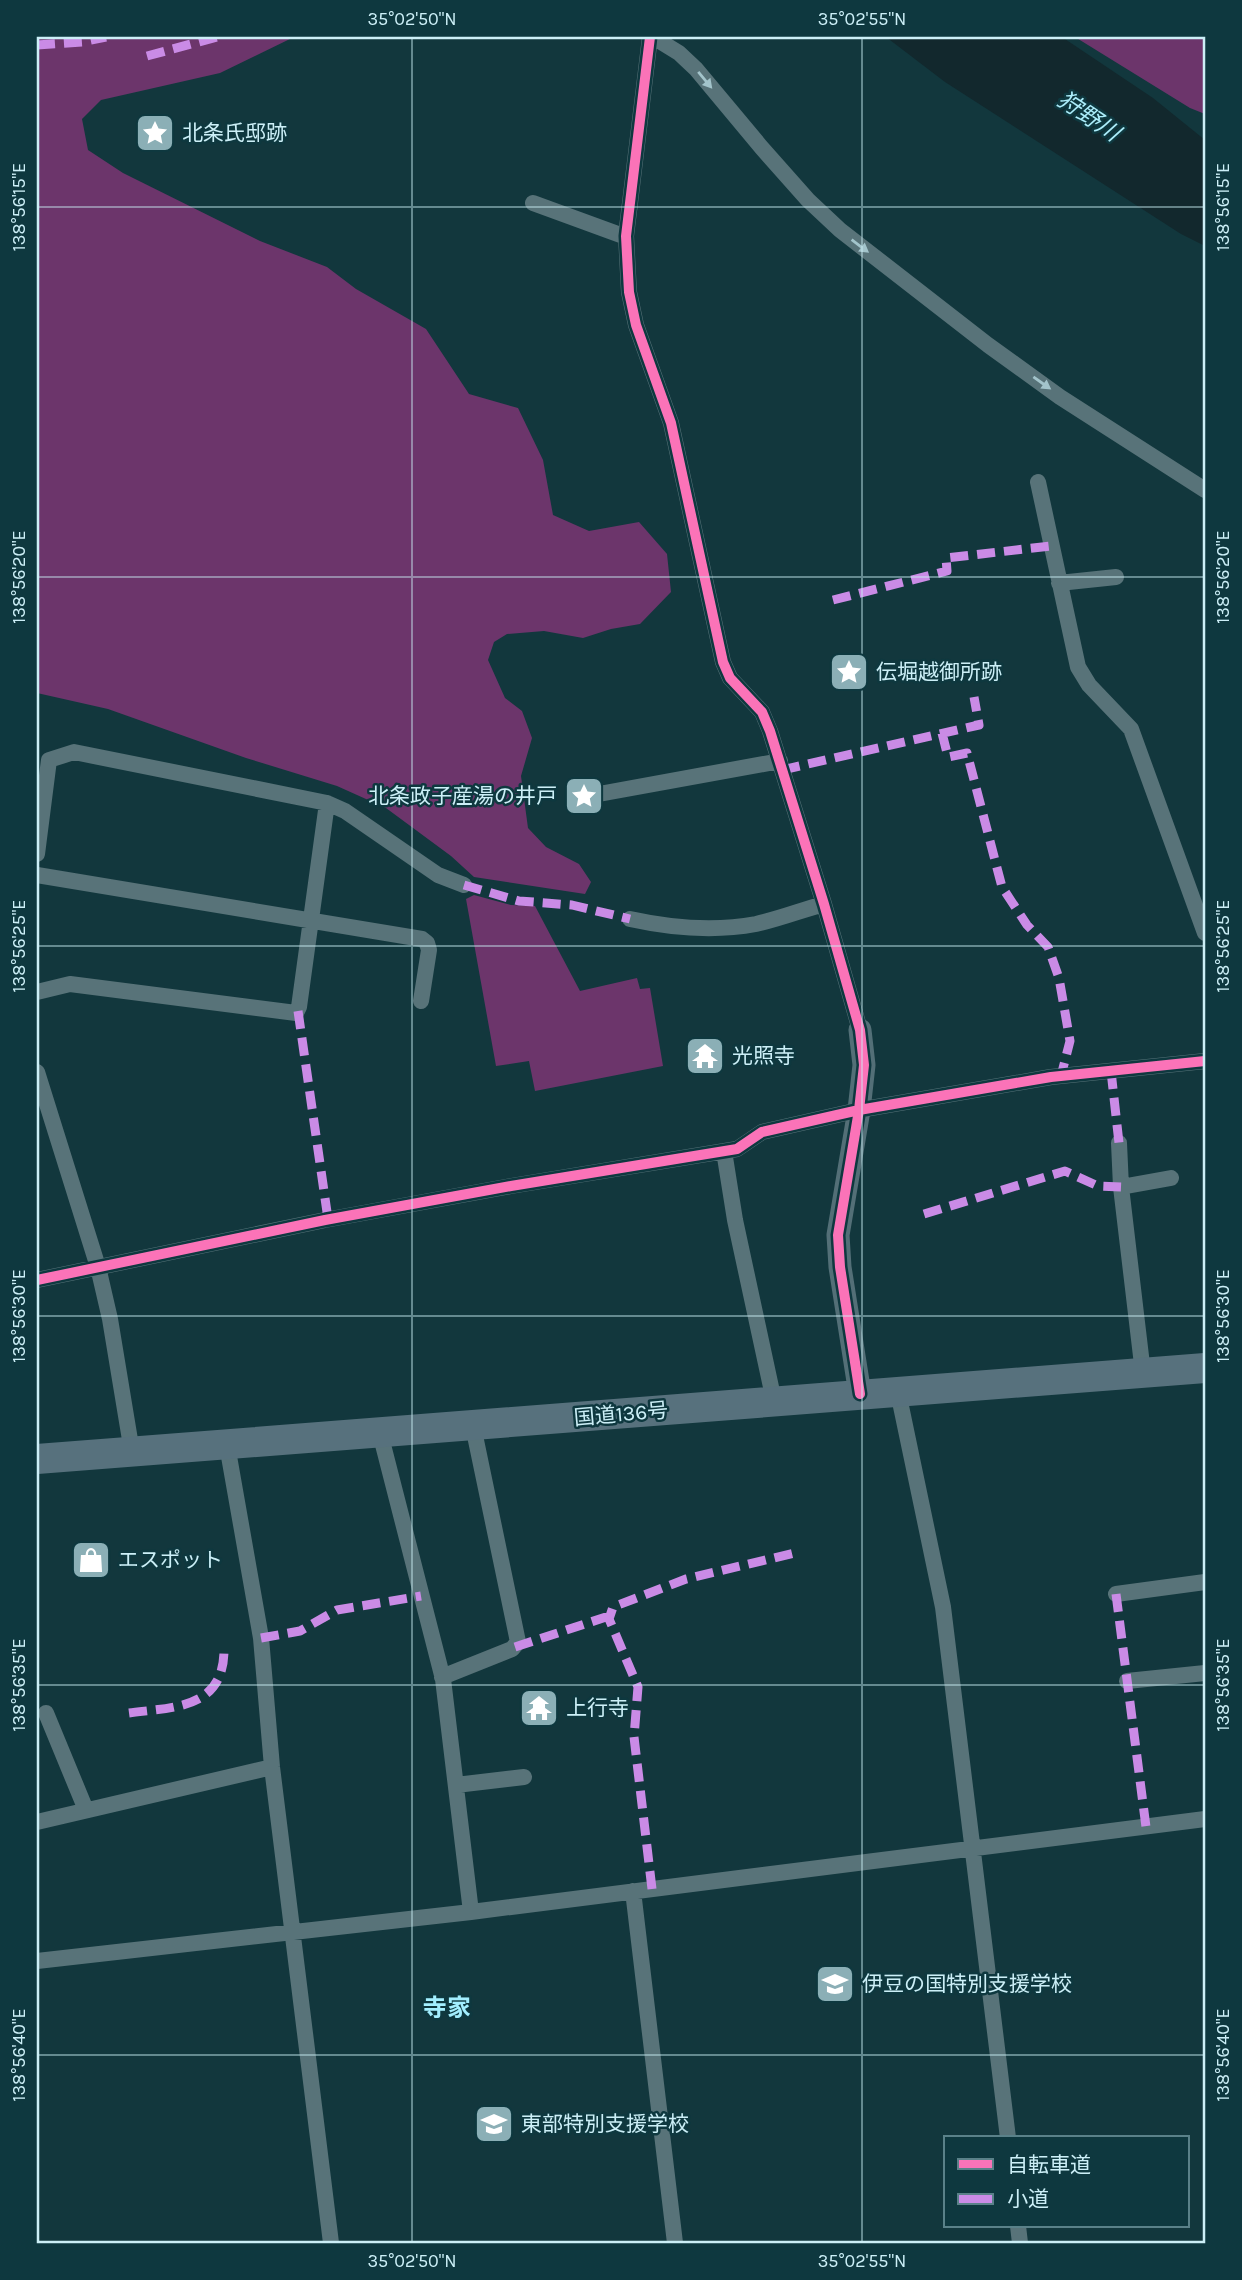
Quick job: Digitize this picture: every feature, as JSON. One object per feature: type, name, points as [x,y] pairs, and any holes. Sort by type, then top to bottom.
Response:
[{"type":"highway","name":"国道136号","points":[[37,1459],[1205,1368]]},
{"type":"street","points":[[860,1394],[840,1268],[838,1234],[859,1110],[863,1065],[860,1030],[780,761],[762,712],[730,678],[723,662],[671,423],[636,325],[631,303],[626,237],[652,37],[679,53],[696,69],[784,174],[840,230],[1009,360],[1095,421],[1205,490]]},
{"type":"street","points":[[533,202],[626,237]]},
{"type":"street","points":[[1038,482],[1078,667],[1089,685],[1131,729],[1205,933]]},
{"type":"street","points":[[1059,583],[1116,577]]},
{"type":"street","points":[[37,854],[49,760],[74,752],[327,803],[345,811],[438,875],[464,885]]},
{"type":"street","points":[[588,796],[780,761]]},
{"type":"street","points":[[37,992],[70,984],[296,1013],[312,923],[327,803]]},
{"type":"street","points":[[37,875],[312,923],[422,939],[429,950],[421,1001]]},
{"type":"street","points":[[630,919],[693,928],[729,928],[758,923],[824,904]]},
{"type":"street","points":[[37,1280],[325,1220],[511,1186],[724,1152],[737,1149],[762,1132],[859,1110],[1051,1077],[1205,1061]]},
{"type":"street","points":[[37,1073],[98,1268],[110,1319],[132,1452]]},
{"type":"street","points":[[1119,1143],[1121,1187],[1143,1373]]},
{"type":"street","points":[[724,1152],[735,1220],[774,1401]]},
{"type":"street","points":[[1121,1187],[1171,1178]]},
{"type":"street","points":[[898,1392],[943,1607],[1008,2136]]},
{"type":"street","points":[[442,1677],[512,1649],[518,1642],[473,1426]]},
{"type":"street","points":[[380,1433],[442,1677],[471,1912]]},
{"type":"street","points":[[226,1445],[261,1638],[272,1767],[331,2243]]},
{"type":"street","points":[[1116,1594],[1205,1582]]},
{"type":"street","points":[[1127,1681],[1205,1673]]},
{"type":"street","points":[[46,1713],[86,1811]]},
{"type":"street","points":[[37,1822],[272,1767]]},
{"type":"street","points":[[456,1786],[524,1777]]},
{"type":"street","points":[[37,1961],[471,1912],[1205,1819]]},
{"type":"street","points":[[633,1891],[674,2243]]},
{"type":"shaded area","points":[[37,37],[294,37],[220,73],[101,100],[82,119],[88,150],[123,173],[260,241],[327,267],[356,289],[426,329],[469,394],[518,408],[543,460],[553,515],[589,531],[639,522],[667,554],[671,592],[640,624],[583,638],[544,631],[507,634],[494,642],[488,660],[505,698],[522,711],[532,738],[521,776],[528,828],[546,847],[579,864],[591,882],[585,894],[474,877],[451,856],[386,808],[337,786],[246,758],[108,709],[37,693]]},
{"type":"shaded area","points":[[1075,37],[1205,37],[1205,114],[1190,108]]},
{"type":"shaded area","points":[[474,895],[511,905],[535,906],[580,991],[637,978],[640,989],[650,988],[663,1066],[535,1091],[529,1061],[496,1066],[466,899]]},
{"type":"water","name":"狩野川","points":[[886,37],[1062,37],[1153,98],[1205,140],[1205,246],[1181,234],[945,82]]},
{"type":"marked path","points":[[37,45],[82,42],[106,37]]},
{"type":"marked path","points":[[147,56],[217,37]]},
{"type":"marked path","points":[[833,600],[947,571],[946,558],[1051,546]]},
{"type":"marked path","points":[[782,770],[979,725],[974,697]]},
{"type":"marked path","points":[[942,733],[948,757],[967,753],[1002,887],[1027,925],[1048,947],[1059,978],[1070,1041],[1061,1076]]},
{"type":"marked path","points":[[464,885],[519,901],[572,905],[630,919]]},
{"type":"marked path","points":[[298,1011],[328,1219]]},
{"type":"marked path","points":[[1111,1071],[1119,1143]]},
{"type":"marked path","points":[[924,1214],[1065,1171],[1098,1186],[1121,1187]]},
{"type":"marked path","points":[[652,1889],[634,1737],[638,1687],[609,1619],[613,1607],[686,1579],[799,1552]]},
{"type":"marked path","points":[[1116,1594],[1146,1827]]},
{"type":"marked path","points":[[261,1638],[300,1631],[337,1610],[421,1596]]},
{"type":"marked path","points":[[515,1647],[609,1616]]},
{"type":"marked path","points":[[129,1713],[179,1706],[205,1695],[215,1684],[221,1670],[224,1651]]},
{"type":"cycle path","points":[[650,37],[626,236],[629,292],[636,325],[671,423],[723,662],[730,678],[762,712],[770,731],[860,1030],[864,1065],[838,1235],[840,1267],[860,1394]]},
{"type":"cycle path","points":[[37,1280],[325,1220],[737,1149],[762,1132],[859,1110],[1051,1077],[1205,1061]]},
{"type":"place","name":"北条氏邸跡","points":[[155,133]]},
{"type":"place","name":"伝堀越御所跡","points":[[849,672]]},
{"type":"place","name":"北条政子産湯の井戸","points":[[584,796]]},
{"type":"place","name":"光照寺","points":[[705,1056]]},
{"type":"place","name":"エスポット","points":[[91,1560]]},
{"type":"place","name":"上行寺","points":[[539,1708]]},
{"type":"place","name":"伊豆の国特別支援学校","points":[[835,1984]]},
{"type":"place","name":"東部特別支援学校","points":[[494,2124]]},
{"type":"district","name":"寺家","points":[[447,2008]]}]
